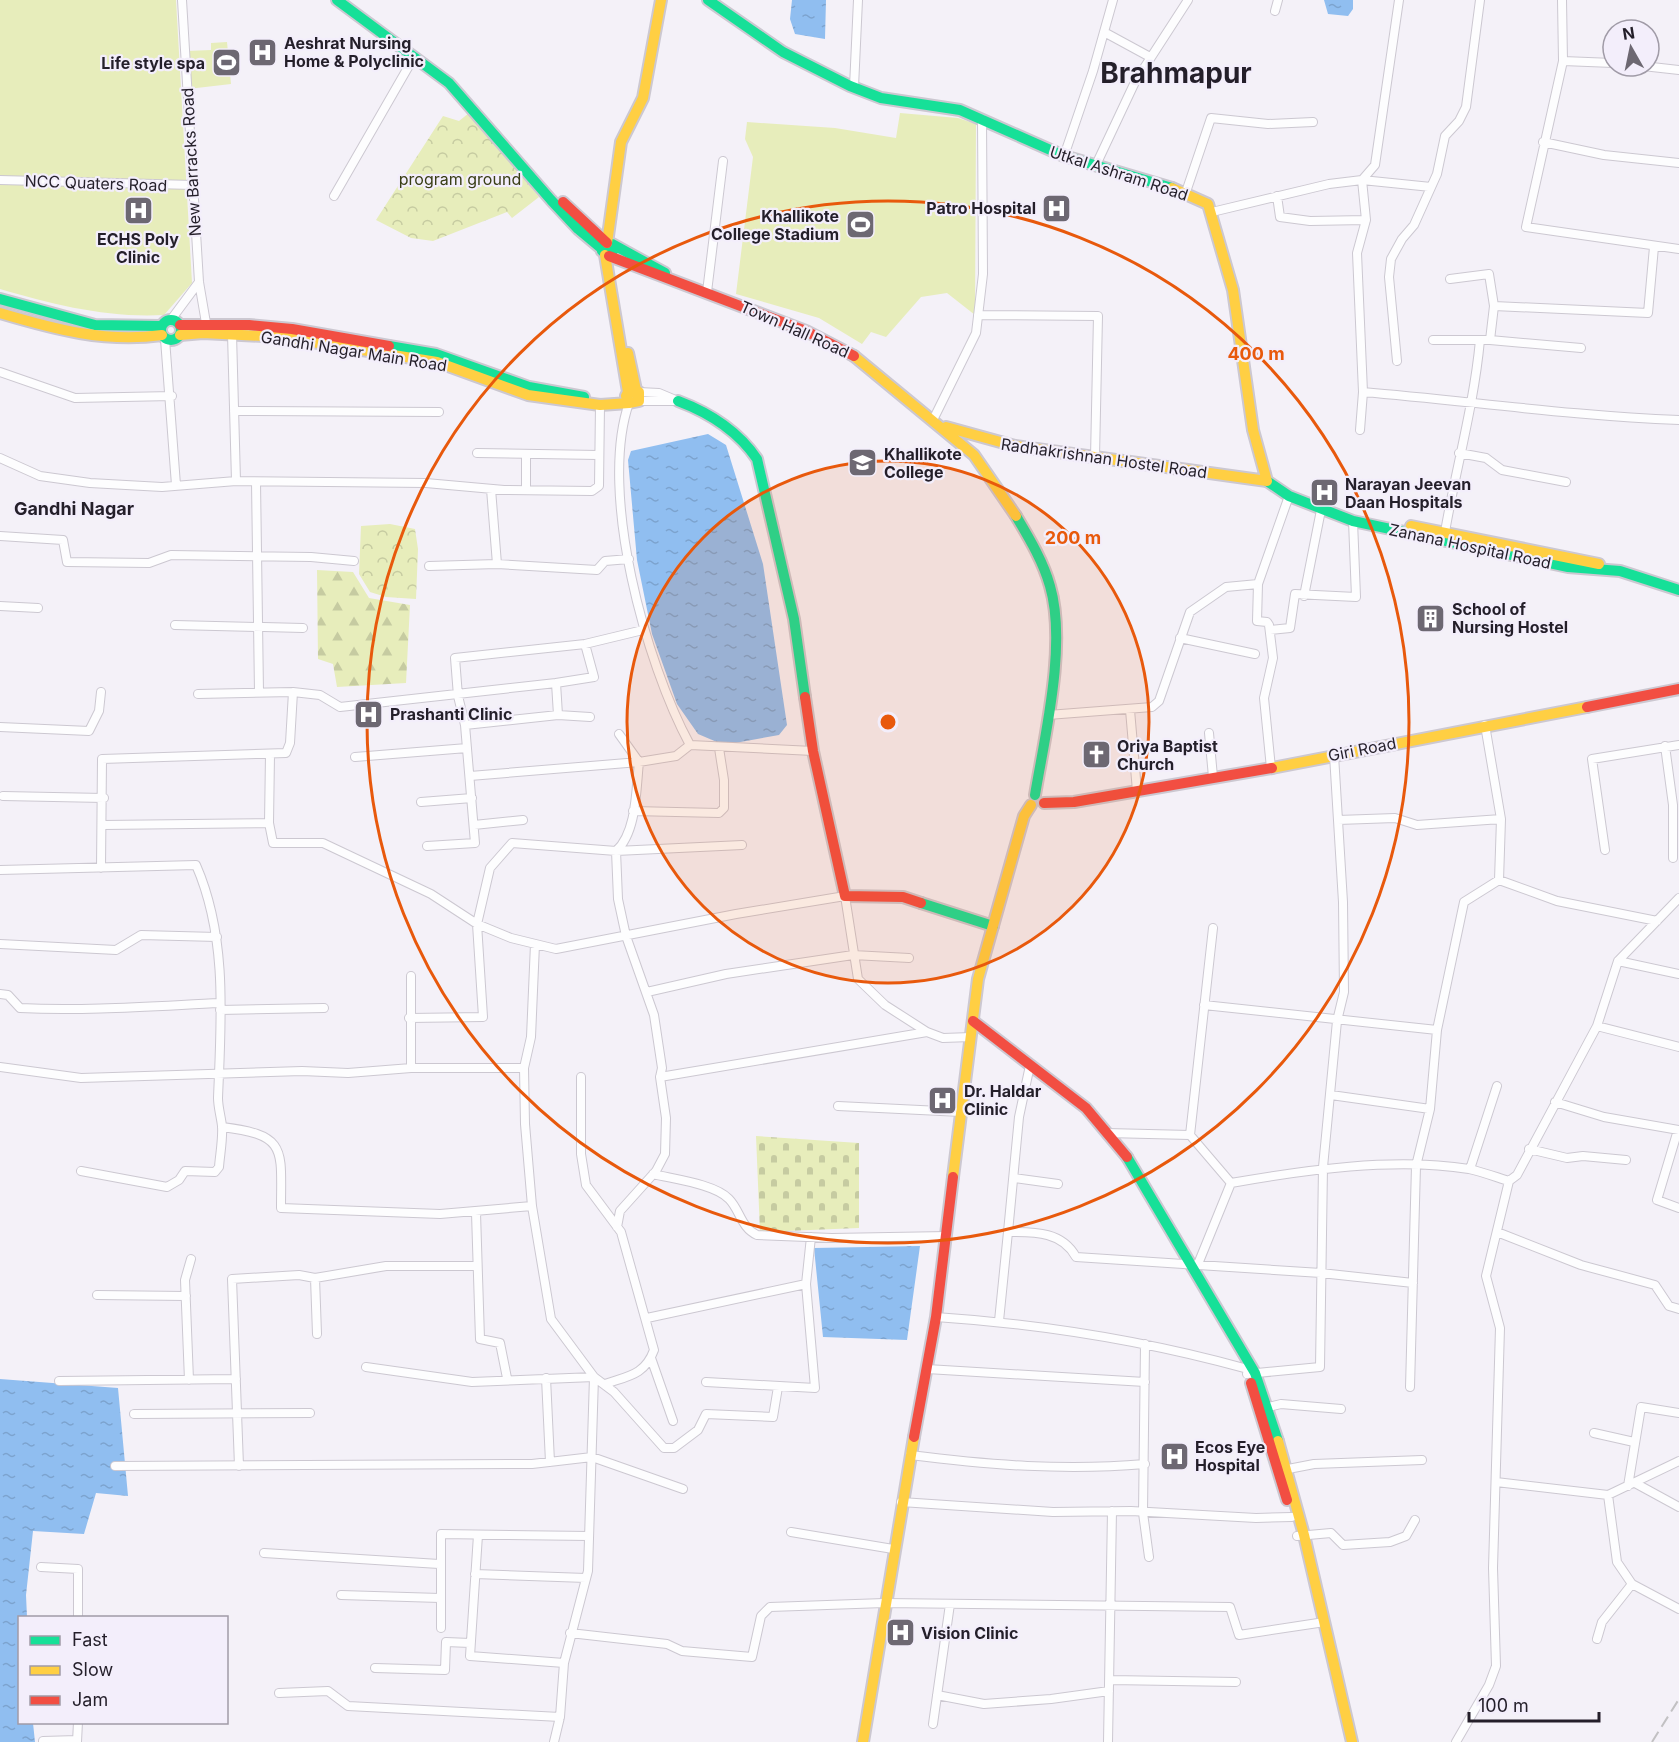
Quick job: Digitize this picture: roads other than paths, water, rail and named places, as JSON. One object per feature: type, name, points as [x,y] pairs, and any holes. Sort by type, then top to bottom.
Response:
[{"type":"main road","points":[[337,0],[449,83],[578,229],[608,250]]},
{"type":"main road","points":[[348,0],[454,78],[554,193],[608,250]]},
{"type":"main road","points":[[633,396],[608,250],[621,142],[643,98],[661,0]]},
{"type":"main road","name":"Utkal Ashram Road","points":[[708,0],[783,52],[854,87],[881,98],[960,110],[1064,156],[1186,192],[1208,204],[1212,212]]},
{"type":"main road","points":[[1212,212],[1233,290],[1253,430],[1267,481]]},
{"type":"main road","name":"Town Hall Road","points":[[608,250],[655,274],[674,279],[806,331],[855,356],[943,426]]},
{"type":"main road","name":"Gandhi Nagar Main Road","points":[[0,299],[95,325],[281,337],[437,362],[528,395],[600,405],[633,396]]},
{"type":"main road","name":"Gandhi Nagar Main Road","points":[[0,313],[100,338],[127,339],[206,323],[292,329],[452,357],[529,387],[595,399],[633,396]]},
{"type":"main road","points":[[678,401],[704,413],[729,430],[750,446],[757,459],[794,620],[813,751],[845,896],[903,897],[993,926]]},
{"type":"main road","points":[[863,1742],[893,1549],[936,1317],[978,979],[1024,816],[1033,800],[1048,715],[1057,631],[1050,585],[1037,553],[1007,499],[974,455],[943,426]]},
{"type":"main road","name":"Radhakrishnan Hostel Road","points":[[943,426],[984,439],[1267,481]]},
{"type":"main road","points":[[974,455],[984,439]]},
{"type":"main road","name":"Zanana Hospital Road","points":[[1267,481],[1321,510],[1353,521],[1568,567],[1620,571],[1679,591]]},
{"type":"main road","points":[[1286,491],[1328,508],[1374,520],[1564,555],[1679,585]]},
{"type":"main road","name":"Giri Road","points":[[1033,800],[1042,797],[1044,803],[1074,802],[1271,768],[1679,689]]},
{"type":"main road","points":[[972,1029],[1029,1070],[1106,1133]]},
{"type":"main road","points":[[972,1029],[1086,1108],[1106,1133],[1190,1264],[1248,1372],[1264,1408],[1301,1536],[1352,1742]]},
{"type":"main road","points":[[1282,1470],[1292,1517],[1301,1536],[1318,1623],[1347,1742]]},
{"type":"street","name":"New Barracks Road","points":[[182,0],[199,282],[206,323]]},
{"type":"street","points":[[854,87],[858,0]]},
{"type":"street","points":[[1064,156],[1113,0]]},
{"type":"street","points":[[1095,167],[1135,82],[1188,0]]},
{"type":"street","points":[[1275,11],[1278,0]]},
{"type":"street","points":[[1360,430],[1363,392],[1357,253],[1366,220],[1362,180],[1376,165],[1399,0]]},
{"type":"street","points":[[1397,361],[1389,277],[1391,259],[1402,239],[1414,225],[1431,187],[1441,163],[1445,136],[1459,121],[1466,107],[1480,0]]},
{"type":"street","points":[[1562,0],[1563,61],[1543,142],[1526,227],[1679,249]]},
{"type":"street","points":[[1104,32],[1150,57]]},
{"type":"street","points":[[334,196],[414,57]]},
{"type":"street","points":[[1563,61],[1601,63]]},
{"type":"street","points":[[1661,68],[1679,70]]},
{"type":"street","points":[[1186,192],[1211,118],[1268,124],[1313,122]]},
{"type":"street","points":[[933,420],[976,333],[983,274],[982,119]]},
{"type":"street","points":[[1543,142],[1604,155],[1679,163]]},
{"type":"street","points":[[706,292],[723,161]]},
{"type":"street","name":"NCC Quaters Road","points":[[0,180],[193,185]]},
{"type":"street","points":[[1212,212],[1329,184],[1362,180],[1431,187]]},
{"type":"street","points":[[1277,196],[1280,218],[1310,221],[1366,220]]},
{"type":"street","points":[[1494,306],[1648,313],[1654,247]]},
{"type":"street","points":[[1450,279],[1489,274],[1494,306],[1490,340]]},
{"type":"street","points":[[176,485],[170,330],[199,282]]},
{"type":"street","points":[[978,315],[1098,316],[1095,457]]},
{"type":"street","points":[[232,334],[236,482]]},
{"type":"street","points":[[1433,340],[1490,340],[1581,348]]},
{"type":"street","points":[[1445,532],[1459,453],[1476,389],[1480,340]]},
{"type":"street","points":[[0,372],[75,398],[172,396]]},
{"type":"street","points":[[1363,392],[1570,414],[1679,420]]},
{"type":"street","points":[[678,401],[659,393],[633,396],[620,445],[621,515],[643,630],[668,702],[690,745]]},
{"type":"street","points":[[0,458],[40,476],[90,483],[176,485],[236,482],[426,483],[491,489],[592,491],[599,486],[600,405]]},
{"type":"street","points":[[234,411],[439,412]]},
{"type":"street","points":[[477,453],[598,455]]},
{"type":"street","points":[[1459,453],[1486,458],[1502,470],[1566,482]]},
{"type":"street","points":[[526,454],[526,490]]},
{"type":"street","points":[[256,482],[259,692]]},
{"type":"street","points":[[491,489],[497,564]]},
{"type":"street","points":[[1271,768],[1264,698],[1272,658],[1270,630],[1267,622],[1257,621],[1258,584],[1286,491]]},
{"type":"street","points":[[1304,596],[1321,510]]},
{"type":"street","points":[[1270,630],[1290,628],[1295,594],[1356,597],[1353,521]]},
{"type":"street","points":[[0,536],[63,540],[67,562],[149,562],[171,555],[257,556],[354,561]]},
{"type":"street","points":[[429,566],[497,564],[597,570],[605,561],[629,559]]},
{"type":"street","points":[[1048,715],[1152,707],[1159,701],[1190,612],[1226,587],[1258,584]]},
{"type":"street","points":[[0,606],[38,608]]},
{"type":"street","points":[[175,626],[303,628]]},
{"type":"street","points":[[427,846],[475,843],[465,725],[458,696],[455,658],[585,644],[643,630]]},
{"type":"street","points":[[1180,638],[1255,654]]},
{"type":"street","points":[[198,694],[293,692],[320,695],[340,707],[458,696],[594,677],[585,644]]},
{"type":"street","points":[[556,683],[558,715]]},
{"type":"street","points":[[0,727],[89,730],[99,711],[101,692]]},
{"type":"street","points":[[101,868],[104,798],[102,759],[286,753],[290,743],[293,692]]},
{"type":"street","points":[[1130,710],[1137,790]]},
{"type":"street","points":[[465,725],[558,715],[590,717]]},
{"type":"street","points":[[1485,725],[1501,819],[1499,880]]},
{"type":"street","points":[[1209,733],[1213,777]]},
{"type":"street","points":[[616,851],[624,844],[633,811],[639,762],[619,734]]},
{"type":"street","points":[[470,776],[639,762],[676,756],[690,745],[813,751]]},
{"type":"street","points":[[1605,850],[1592,759],[1679,745]]},
{"type":"street","points":[[1665,746],[1673,805],[1673,858]]},
{"type":"street","points":[[355,756],[467,748]]},
{"type":"street","points":[[633,811],[719,813],[724,808],[724,780],[719,748]]},
{"type":"street","points":[[270,755],[269,823],[273,843],[323,843],[431,894],[477,924],[511,938],[556,949],[736,914],[845,896],[858,979],[885,1005],[927,1032],[943,1038],[972,1029]]},
{"type":"street","points":[[936,1317],[1035,1324],[1145,1344],[1248,1372],[1320,1367],[1323,1167],[1337,1021],[1344,992],[1334,755]]},
{"type":"street","points":[[3,796],[104,798]]},
{"type":"street","points":[[421,802],[472,798]]},
{"type":"street","points":[[1338,820],[1395,819],[1417,825],[1501,819]]},
{"type":"street","points":[[474,825],[523,820]]},
{"type":"street","points":[[103,825],[269,823]]},
{"type":"street","points":[[409,1018],[483,1017],[477,924],[489,868],[512,843],[616,851],[742,845]]},
{"type":"street","points":[[616,851],[618,899],[626,936],[647,993],[656,1026],[666,1118],[665,1154],[653,1174],[621,1211],[617,1227]]},
{"type":"street","points":[[0,870],[196,865],[203,881],[217,937],[221,1073],[218,1100],[222,1127],[219,1167],[215,1172],[185,1171],[179,1180],[167,1187],[81,1171]]},
{"type":"street","points":[[1499,880],[1557,901],[1657,921]]},
{"type":"street","points":[[1410,1387],[1412,1238],[1416,1166],[1430,1109],[1437,1030],[1464,902],[1499,880]]},
{"type":"street","points":[[1456,1742],[1489,1685],[1496,1666],[1493,1568],[1500,1328],[1486,1276],[1509,1181],[1517,1175],[1528,1149],[1597,1026],[1618,961],[1679,898]]},
{"type":"street","points":[[1213,928],[1190,1135],[1231,1183]]},
{"type":"street","points":[[0,944],[116,950],[141,935],[217,937]]},
{"type":"street","points":[[535,944],[531,1037],[524,1068],[525,1124],[532,1206],[551,1320],[594,1377],[604,1384],[668,1449],[674,1448],[698,1430],[706,1413],[773,1417],[778,1388]]},
{"type":"street","points":[[647,993],[726,974],[853,955],[909,958]]},
{"type":"street","points":[[1618,961],[1679,974]]},
{"type":"street","points":[[411,976],[409,1018],[411,1068]]},
{"type":"street","points":[[0,994],[8,995],[20,1008],[62,1010],[85,1007],[324,1008]]},
{"type":"street","points":[[1204,1005],[1437,1030]]},
{"type":"street","points":[[1597,1026],[1679,1047]]},
{"type":"street","points":[[660,1077],[927,1032]]},
{"type":"street","points":[[0,1066],[81,1078],[302,1071],[348,1073],[411,1068],[524,1068]]},
{"type":"street","points":[[999,1321],[1019,1117],[1029,1070]]},
{"type":"street","points":[[581,1077],[581,1154],[586,1185],[621,1232],[647,1318],[654,1350],[649,1364],[637,1373],[604,1384]]},
{"type":"street","points":[[1470,1169],[1497,1086]]},
{"type":"street","points":[[1331,1095],[1430,1109]]},
{"type":"street","points":[[1555,1102],[1604,1117],[1679,1130],[1657,1200],[1679,1208]]},
{"type":"street","points":[[838,1106],[961,1112]]},
{"type":"street","points":[[222,1127],[258,1134],[278,1148],[281,1157],[281,1208],[380,1213],[476,1213],[532,1206]]},
{"type":"street","points":[[1106,1133],[1190,1135]]},
{"type":"street","points":[[1528,1149],[1567,1158],[1583,1156],[1626,1160]]},
{"type":"street","points":[[1231,1183],[1323,1167],[1416,1166],[1470,1169],[1509,1181]]},
{"type":"street","points":[[653,1174],[689,1182],[725,1195],[732,1201],[749,1232],[757,1235],[946,1236]]},
{"type":"street","points":[[1014,1178],[1058,1184]]},
{"type":"street","points":[[1190,1264],[1231,1183]]},
{"type":"street","points":[[476,1213],[480,1339],[500,1343],[507,1378]]},
{"type":"street","points":[[1008,1232],[1051,1235],[1069,1246],[1076,1257],[1321,1272],[1413,1283]]},
{"type":"street","points":[[1497,1232],[1581,1265],[1655,1285],[1669,1306],[1679,1309]]},
{"type":"street","points":[[706,1383],[815,1388],[817,1385],[806,1284],[811,1237]]},
{"type":"street","points":[[189,1380],[185,1280],[191,1259]]},
{"type":"street","points":[[239,1466],[232,1279],[299,1275],[315,1278],[386,1266],[477,1266]]},
{"type":"street","points":[[315,1278],[317,1334]]},
{"type":"street","points":[[647,1318],[806,1284]]},
{"type":"street","points":[[98,1295],[186,1296]]},
{"type":"street","points":[[1145,1344],[1143,1513],[1149,1557]]},
{"type":"street","points":[[651,1358],[673,1421]]},
{"type":"street","points":[[366,1367],[472,1382],[507,1378],[594,1377]]},
{"type":"street","points":[[927,1369],[1145,1382]]},
{"type":"street","points":[[554,1742],[560,1717],[564,1662],[586,1578],[594,1377]]},
{"type":"street","points":[[546,1378],[550,1462]]},
{"type":"street","points":[[59,1381],[236,1379]]},
{"type":"street","points":[[1264,1408],[1281,1404],[1341,1409]]},
{"type":"street","points":[[1631,1485],[1634,1442],[1641,1407],[1679,1413]]},
{"type":"street","points":[[134,1413],[310,1413]]},
{"type":"street","points":[[1594,1433],[1634,1442]]},
{"type":"street","points":[[910,1455],[1027,1468],[1093,1468],[1145,1464]]},
{"type":"street","points":[[115,1466],[550,1462],[591,1457],[683,1489]]},
{"type":"street","points":[[1282,1470],[1314,1464],[1422,1460]]},
{"type":"street","points":[[1496,1482],[1608,1496],[1679,1461]]},
{"type":"street","points":[[1631,1485],[1679,1507]]},
{"type":"street","points":[[1608,1496],[1617,1562],[1632,1584],[1679,1609]]},
{"type":"street","points":[[902,1502],[1053,1512],[1112,1511],[1292,1517]]},
{"type":"street","points":[[1108,1742],[1112,1511]]},
{"type":"street","points":[[1301,1536],[1331,1533],[1343,1545],[1390,1542],[1406,1536],[1415,1520]]},
{"type":"street","points":[[791,1532],[893,1549]]},
{"type":"street","points":[[441,1628],[439,1564],[441,1534],[589,1536]]},
{"type":"street","points":[[477,1535],[470,1656],[564,1662]]},
{"type":"street","points":[[264,1552],[439,1564]]},
{"type":"street","points":[[41,1567],[78,1569],[78,1616]]},
{"type":"street","points":[[475,1574],[586,1578]]},
{"type":"street","points":[[1597,1639],[1602,1622],[1632,1584]]},
{"type":"street","points":[[341,1595],[440,1598]]},
{"type":"street","points":[[570,1632],[667,1644],[682,1651],[752,1657],[761,1616],[770,1607],[885,1603],[1230,1607],[1239,1635],[1318,1623]]},
{"type":"street","points":[[933,1724],[945,1655],[950,1604]]},
{"type":"street","points":[[375,1668],[446,1670],[446,1642],[470,1643]]},
{"type":"street","points":[[1110,1680],[1236,1682]]},
{"type":"street","points":[[279,1693],[328,1691],[348,1706],[560,1717]]},
{"type":"street","points":[[937,1695],[984,1704],[1051,1699],[1109,1691]]},
{"type":"street","points":[[43,1741],[77,1741],[78,1724]]},
{"type":"water","points":[[792,0],[826,0],[825,39],[795,34],[790,19]]},
{"type":"water","points":[[1324,0],[1353,0],[1353,9],[1348,16],[1328,14]]},
{"type":"water","points":[[708,434],[726,445],[763,564],[787,725],[779,735],[724,745],[698,734],[677,704],[652,634],[637,560],[628,460],[631,451]]},
{"type":"water","points":[[920,1246],[907,1340],[823,1337],[814,1248]]},
{"type":"water","points":[[0,1379],[118,1388],[128,1496],[96,1493],[84,1534],[33,1531],[26,1595],[27,1616],[18,1616],[18,1724],[33,1724],[35,1742],[0,1742]]},
{"type":"railway","points":[[1652,1742],[1679,1699]]},
{"type":"place","name":"Aeshrat Nursing Home & Polyclinic","points":[[263,52]]},
{"type":"place","name":"Life style spa","points":[[226,63]]},
{"type":"place","name":"Patro Hospital","points":[[1057,208]]},
{"type":"place","name":"ECHS Poly Clinic","points":[[138,211]]},
{"type":"place","name":"Khallikote College Stadium","points":[[860,225]]},
{"type":"place","name":"Khallikote College","points":[[863,463]]},
{"type":"place","name":"Narayan Jeevan Daan Hospitals","points":[[1324,493]]},
{"type":"place","name":"School of Nursing Hostel","points":[[1431,618]]},
{"type":"place","name":"Prashanti Clinic","points":[[369,714]]},
{"type":"place","name":"Oriya Baptist Church","points":[[1096,755]]},
{"type":"place","name":"Dr. Haldar Clinic","points":[[943,1100]]},
{"type":"place","name":"Ecos Eye Hospital","points":[[1174,1456]]},
{"type":"place","name":"Vision Clinic","points":[[900,1633]]},
{"type":"district","name":"Brahmapur","points":[[1176,73]]},
{"type":"district","name":"Gandhi Nagar","points":[[74,508]]},
{"type":"park label","name":"program ground","points":[[460,179]]}]
